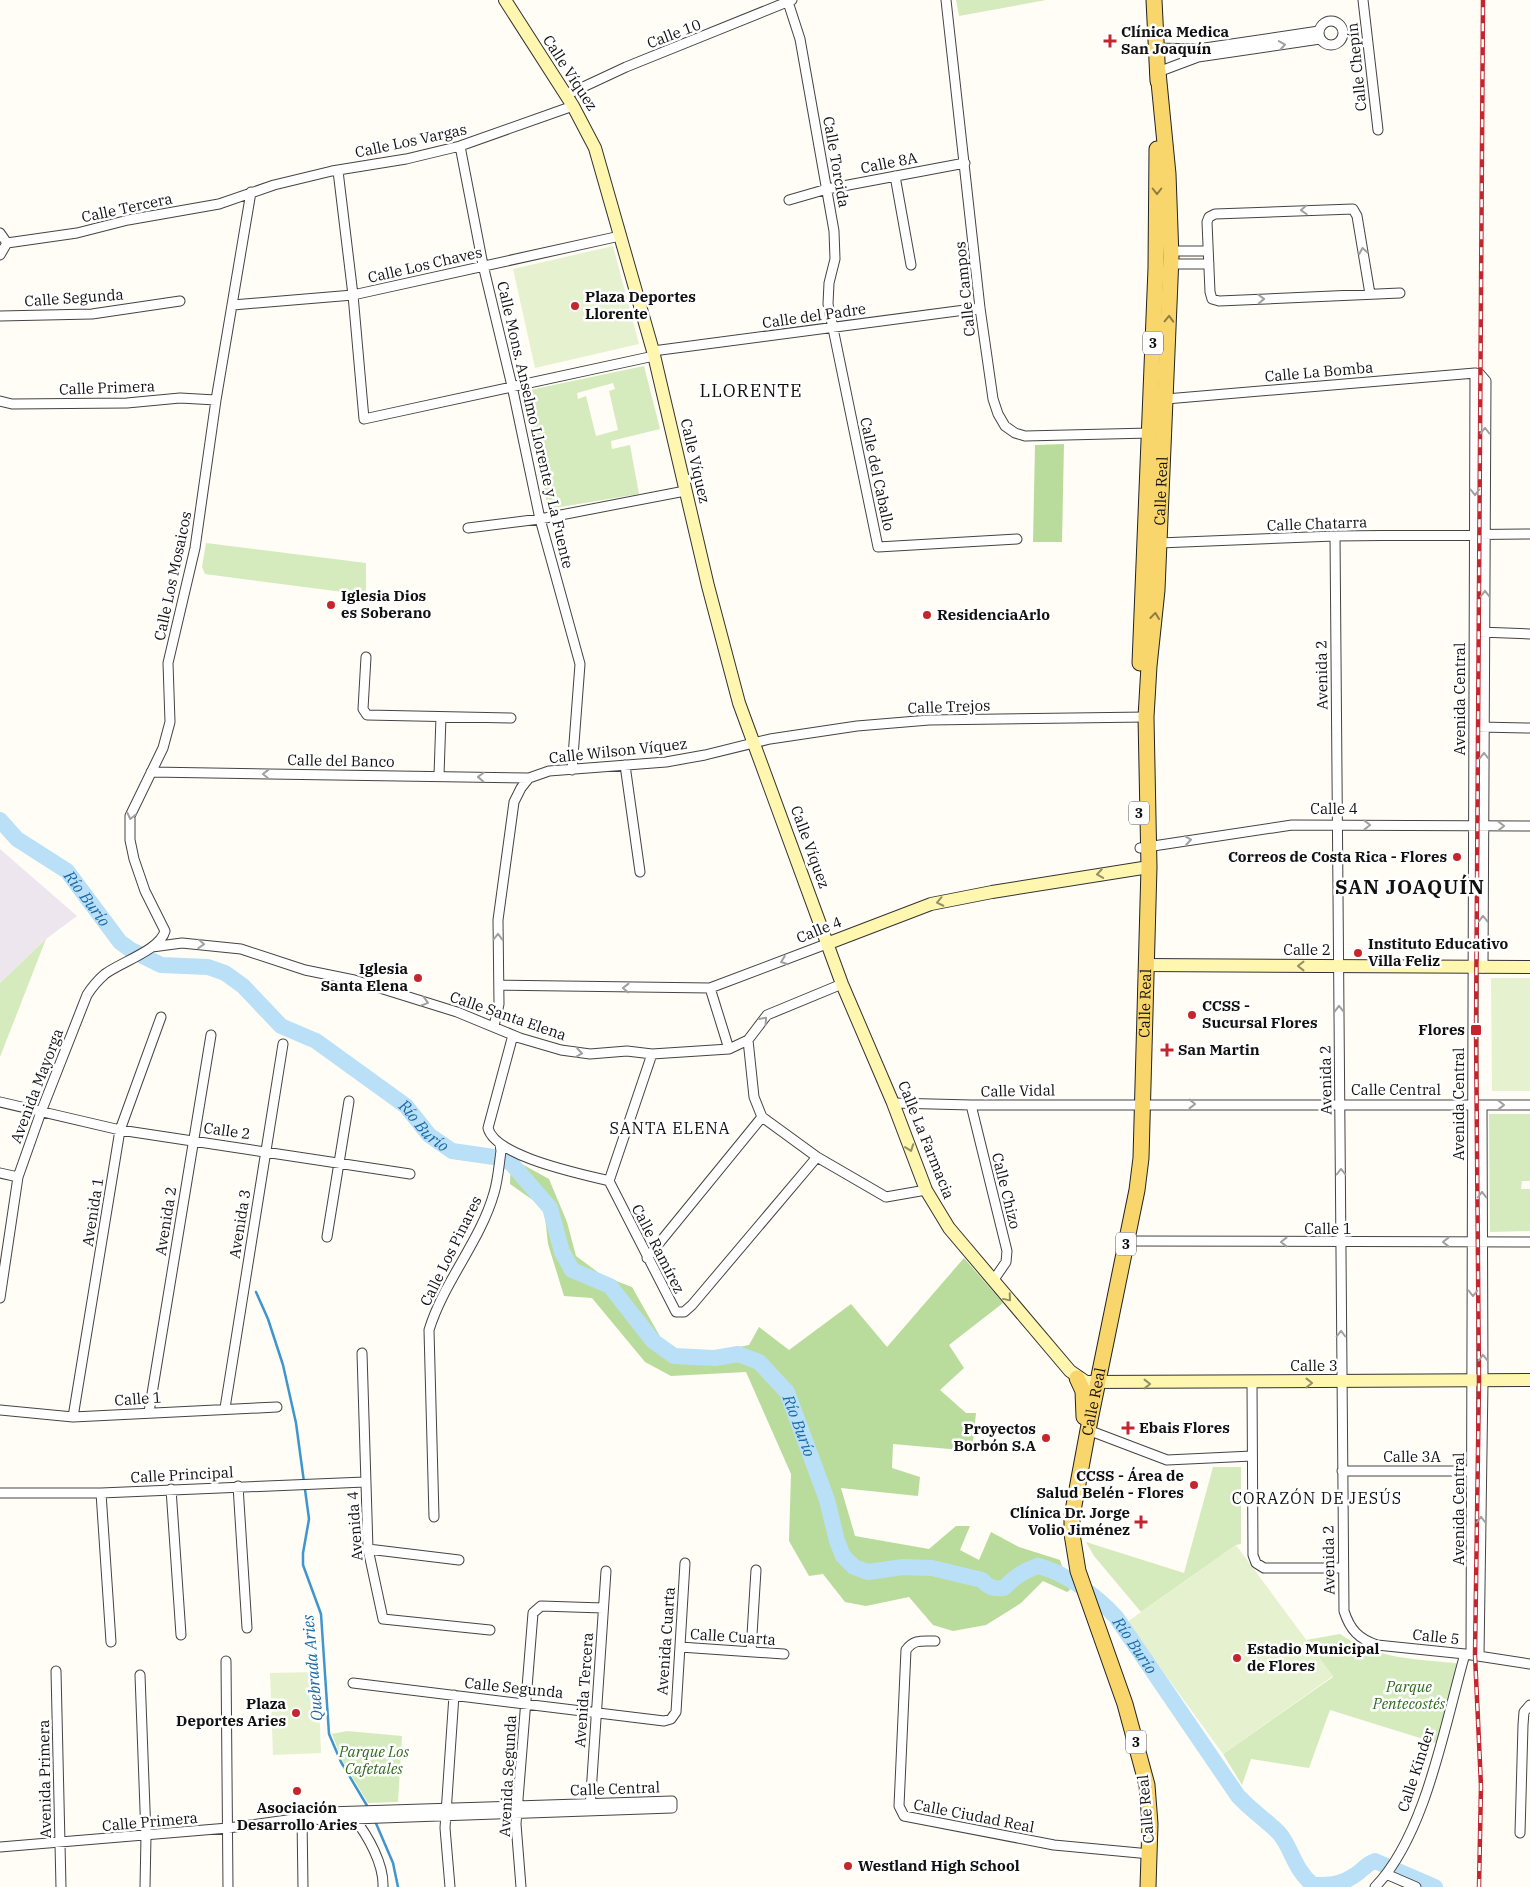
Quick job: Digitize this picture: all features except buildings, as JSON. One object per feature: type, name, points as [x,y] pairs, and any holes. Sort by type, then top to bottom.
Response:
[{"type":"main road","name":"Calle Víquez","points":[[505,0],[570,101],[595,148],[653,353],[731,677],[753,743],[829,943]]},
{"type":"main road","name":"Calle Real","points":[[1148,1887],[1150,1854],[1149,1804],[1138,1748],[1078,1570],[1072,1534],[1072,1516],[1137,1190],[1143,1103],[1146,909],[1142,717],[1143,600],[1154,344],[1158,48],[1154,0]]},
{"type":"main road","name":"Calle Real","points":[[1142,717],[1159,543],[1170,258],[1168,174],[1158,72]]},
{"type":"main road","points":[[1154,344],[1160,370],[1160,391],[1166,399],[1159,406],[1156,428],[1150,433],[1156,439],[1161,487]]},
{"type":"main road","points":[[1143,600],[1151,580],[1152,553],[1159,543],[1154,540],[1153,523],[1148,508]]},
{"type":"main road","name":"Calle 4","points":[[829,943],[931,904],[992,892],[1145,868]]},
{"type":"main road","name":"Calle La Farmacia","points":[[829,943],[842,984],[893,1102],[926,1190],[949,1228],[1077,1378]]},
{"type":"main road","name":"Calle 2","points":[[1145,965],[1530,967]]},
{"type":"main road","points":[[1077,1378],[1098,1384]]},
{"type":"main road","points":[[1077,1378],[1083,1391],[1085,1423],[1088,1430]]},
{"type":"main road","name":"Calle 3","points":[[1098,1384],[1478,1382],[1530,1380]]},
{"type":"street","name":"Calle Campos","points":[[946,0],[980,308],[995,406],[1001,420],[1010,430],[1019,435],[1150,433]]},
{"type":"street","name":"Calle Chepín","points":[[1363,0],[1378,130]]},
{"type":"street","name":"Calle 10","points":[[570,101],[626,67],[790,1]]},
{"type":"street","name":"Calle Torcida","points":[[790,1],[800,39],[836,246],[828,294],[833,329]]},
{"type":"street","points":[[1158,48],[1198,53],[1320,35]]},
{"type":"street","points":[[1158,72],[1198,53]]},
{"type":"street","name":"Calle Los Vargas","points":[[252,192],[338,170],[406,159],[460,146],[570,101]]},
{"type":"street","name":"Calle Mons. Anselmo Llorente y La Fuente","points":[[460,146],[483,265],[512,386],[540,519],[580,664],[572,770]]},
{"type":"street","name":"Calle 8A","points":[[789,200],[827,189],[965,163]]},
{"type":"street","points":[[338,170],[353,295]]},
{"type":"street","points":[[895,176],[911,266]]},
{"type":"street","name":"Calle Tercera","points":[[7,243],[77,233],[128,220],[219,204],[252,192]]},
{"type":"street","name":"Calle Los Mosaicos","points":[[182,943],[164,925],[141,883],[130,840],[130,816],[163,748],[170,722],[168,663],[195,548],[205,492],[216,400],[252,192]]},
{"type":"street","points":[[1370,294],[1357,216],[1353,210],[1215,214],[1209,217],[1207,222],[1208,251],[1212,299],[1219,300],[1400,293]]},
{"type":"street","points":[[0,233],[7,243],[0,255]]},
{"type":"street","name":"Calle Los Chaves","points":[[233,305],[353,295],[620,236]]},
{"type":"street","points":[[1170,258],[1208,251]]},
{"type":"street","points":[[1170,258],[1209,264]]},
{"type":"street","name":"Calle del Padre","points":[[353,295],[364,420],[653,353],[833,329],[888,319],[980,308]]},
{"type":"street","name":"Calle Segunda","points":[[0,316],[92,314],[180,301]]},
{"type":"street","name":"Calle del Caballo","points":[[833,329],[878,548],[1017,539]]},
{"type":"street","name":"Calle La Bomba","points":[[1166,399],[1475,373]]},
{"type":"street","name":"Avenida Central","points":[[1472,1655],[1478,1382],[1478,967],[1483,826],[1485,632],[1479,534],[1475,373],[1480,374],[1486,382],[1479,534],[1474,632],[1472,825],[1478,967]]},
{"type":"street","name":"Calle Primera","points":[[0,401],[12,404],[127,403],[180,398],[216,400]]},
{"type":"street","points":[[468,528],[540,519],[685,491]]},
{"type":"street","name":"Calle Chatarra","points":[[1159,543],[1335,536],[1530,534]]},
{"type":"street","name":"Avenida 2","points":[[1335,536],[1339,825],[1338,966],[1342,1568],[1344,1611],[1348,1623]]},
{"type":"street","points":[[1474,632],[1530,634]]},
{"type":"street","points":[[366,657],[363,709],[367,715],[511,718]]},
{"type":"street","points":[[439,776],[441,717]]},
{"type":"street","name":"Calle Trejos","points":[[753,743],[857,726],[929,720],[1142,717]]},
{"type":"street","points":[[1473,727],[1530,728]]},
{"type":"street","name":"Calle Wilson Víquez","points":[[529,778],[540,773],[705,756],[753,743]]},
{"type":"street","points":[[625,765],[640,872]]},
{"type":"street","name":"Calle del Banco","points":[[151,772],[529,778]]},
{"type":"street","points":[[494,1026],[498,1013],[498,920],[510,824],[514,802],[529,778]]},
{"type":"street","name":"Calle 4","points":[[1144,847],[1271,827],[1339,825],[1530,826]]},
{"type":"street","points":[[152,947],[164,935],[164,925]]},
{"type":"street","name":"Calle Santa Elena","points":[[152,947],[182,943],[241,949],[305,970],[354,980],[561,1050],[590,1054],[627,1051],[652,1054],[729,1049],[748,1040],[767,1015],[842,984]]},
{"type":"street","name":"Calle 4","points":[[499,985],[710,988],[829,943]]},
{"type":"street","name":"Avenida Mayorga","points":[[0,1298],[18,1177],[41,1112],[87,996],[94,985],[106,974],[152,947]]},
{"type":"street","points":[[710,988],[729,1049]]},
{"type":"street","name":"Avenida 1","points":[[73,1417],[120,1130],[161,1018]]},
{"type":"street","name":"Avenida 2","points":[[149,1412],[211,1035]]},
{"type":"street","points":[[513,1035],[488,1128],[490,1137],[500,1148],[546,1166],[609,1181],[652,1054]]},
{"type":"street","points":[[748,1040],[754,1097],[762,1117],[817,1157],[886,1196],[926,1190]]},
{"type":"street","name":"Avenida 3","points":[[225,1408],[283,1044]]},
{"type":"street","points":[[327,1237],[349,1101]]},
{"type":"street","name":"Calle 2","points":[[0,1102],[120,1130],[410,1174]]},
{"type":"street","name":"Calle Vidal","points":[[893,1102],[971,1105],[1143,1103]]},
{"type":"street","name":"Calle Central","points":[[1143,1103],[1530,1105]]},
{"type":"street","name":"Calle Chizo","points":[[971,1105],[1007,1257],[993,1281]]},
{"type":"street","points":[[647,1258],[762,1117]]},
{"type":"street","name":"Calle Los Pinares","points":[[434,1517],[429,1330],[435,1311],[480,1226],[494,1195],[500,1148]]},
{"type":"street","name":"Calle Ramírez","points":[[609,1181],[674,1311],[679,1313],[684,1312],[817,1157]]},
{"type":"street","points":[[0,1173],[18,1177]]},
{"type":"street","name":"Calle 1","points":[[1126,1241],[1530,1242]]},
{"type":"street","name":"Avenida 4","points":[[362,1353],[368,1550],[384,1619],[490,1630]]},
{"type":"street","points":[[1252,1383],[1253,1555],[1256,1564],[1264,1568],[1342,1568]]},
{"type":"street","name":"Calle 1","points":[[0,1410],[73,1417],[225,1408],[277,1407]]},
{"type":"street","points":[[1088,1430],[1167,1460],[1252,1456]]},
{"type":"street","name":"Calle 3A","points":[[1342,1471],[1477,1471]]},
{"type":"street","name":"Calle Principal","points":[[0,1493],[101,1493],[366,1482]]},
{"type":"street","points":[[238,1486],[247,1628]]},
{"type":"street","points":[[171,1489],[181,1635]]},
{"type":"street","points":[[101,1493],[111,1642]]},
{"type":"street","points":[[368,1550],[459,1560]]},
{"type":"street","name":"Avenida Cuarta","points":[[671,1719],[676,1712],[685,1563]]},
{"type":"street","points":[[751,1651],[756,1570]]},
{"type":"street","name":"Avenida Tercera","points":[[590,1807],[606,1571]]},
{"type":"street","name":"Avenida Segunda","points":[[521,1887],[517,1810],[533,1613],[536,1608],[541,1606],[603,1608]]},
{"type":"street","name":"Calle 5","points":[[1348,1623],[1356,1634],[1366,1641],[1377,1645],[1472,1655],[1530,1664]]},
{"type":"street","name":"Calle Ciudad Real","points":[[935,1641],[920,1640],[911,1643],[906,1650],[899,1806],[904,1816],[1054,1845],[1150,1854]]},
{"type":"street","name":"Calle Cuarta","points":[[680,1647],[784,1654]]},
{"type":"street","name":"Calle Kinder","points":[[1375,1887],[1394,1863],[1427,1791],[1472,1655]]},
{"type":"street","points":[[226,1661],[228,1887]]},
{"type":"street","name":"Avenida Primera","points":[[56,1671],[61,1844],[60,1887]]},
{"type":"street","points":[[140,1675],[146,1836],[145,1887]]},
{"type":"street","name":"Calle Segunda","points":[[353,1683],[526,1702],[664,1721],[671,1719]]},
{"type":"street","points":[[450,1887],[445,1812],[454,1695]]},
{"type":"street","points":[[1520,1833],[1524,1712],[1530,1705]]},
{"type":"street","name":"Calle Central","points":[[302,1818],[327,1812],[380,1814],[517,1810],[672,1801],[672,1808],[590,1807]]},
{"type":"street","name":"Calle Central","points":[[302,1818],[325,1820],[354,1818],[365,1814]]},
{"type":"street","points":[[302,1818],[302,1887]]},
{"type":"street","name":"Calle Primera","points":[[0,1847],[61,1844],[146,1836],[302,1818]]},
{"type":"street","points":[[354,1818],[368,1840],[377,1861],[383,1887]]},
{"type":"street","points":[[1386,1874],[1416,1887]]},
{"type":"shaded area","points":[[0,849],[77,916],[46,939],[0,983]]},
{"type":"green space","points":[[956,0],[1046,0],[959,16]]},
{"type":"green space","name":"Plaza Deportes Llorente","points":[[613,246],[639,344],[535,368],[513,269]]},
{"type":"green space","points":[[644,366],[660,429],[611,441],[612,449],[630,445],[639,494],[548,509],[525,391]],"holes":[[[613,383],[615,389],[609,391],[618,430],[596,436],[586,396],[578,399],[577,393]]]},
{"type":"green space","points":[[1064,444],[1062,542],[1033,542],[1035,445]]},
{"type":"green space","points":[[206,543],[366,563],[366,595],[205,574],[202,567]]},
{"type":"green space","points":[[46,939],[0,1057],[0,983]]},
{"type":"green space","points":[[1491,978],[1530,978],[1530,1091],[1492,1091]]},
{"type":"green space","points":[[1489,1114],[1530,1114],[1530,1181],[1522,1181],[1521,1189],[1530,1189],[1530,1231],[1490,1232]]},
{"type":"green space","points":[[511,1158],[549,1179],[567,1222],[576,1256],[603,1276],[632,1287],[662,1340],[679,1354],[694,1356],[749,1345],[759,1327],[789,1350],[851,1304],[887,1347],[964,1258],[1003,1303],[949,1345],[964,1368],[940,1390],[966,1413],[976,1413],[972,1451],[893,1444],[892,1468],[920,1477],[918,1496],[841,1488],[855,1536],[929,1549],[956,1526],[970,1526],[960,1550],[979,1560],[991,1532],[1019,1547],[1060,1560],[1070,1590],[1067,1592],[1043,1581],[1021,1603],[986,1625],[953,1631],[933,1625],[909,1597],[866,1606],[845,1602],[823,1574],[809,1576],[789,1541],[791,1474],[746,1372],[671,1376],[645,1362],[592,1298],[564,1296],[548,1244],[544,1208],[510,1184]]},
{"type":"green space","points":[[1213,1467],[1241,1467],[1241,1544],[1236,1545],[1141,1612],[1094,1556],[1086,1542],[1184,1573]]},
{"type":"green space","name":"Estadio Municipal de Flores","points":[[1236,1545],[1333,1676],[1223,1754],[1127,1622]]},
{"type":"green space","name":"Parque Pentecostés","points":[[1340,1634],[1354,1643],[1384,1654],[1462,1664],[1436,1743],[1330,1710],[1309,1768],[1251,1759],[1242,1785],[1223,1754],[1333,1677],[1306,1640]]},
{"type":"green space","name":"Plaza Deportes Aries","points":[[318,1672],[321,1753],[273,1755],[270,1673]]},
{"type":"green space","name":"Parque Los Cafetales","points":[[347,1731],[402,1736],[398,1802],[368,1803],[343,1762],[332,1734]]},
{"type":"waterway","name":"Río Burío","points":[[0,820],[17,839],[67,871],[120,942],[131,950],[161,965],[208,967],[225,973],[243,986],[281,1026],[316,1041],[406,1106],[429,1135],[452,1151],[494,1157],[511,1163],[550,1208],[562,1252],[572,1270],[610,1286],[653,1341],[674,1356],[715,1358],[738,1354],[759,1362],[787,1392],[827,1500],[837,1541],[843,1556],[854,1567],[868,1572],[903,1567],[932,1568],[982,1580],[987,1585],[997,1588],[1004,1588],[1019,1575],[1038,1566],[1070,1580],[1100,1601],[1116,1617],[1238,1796],[1279,1833],[1301,1872],[1313,1885],[1340,1883],[1375,1861],[1435,1887]]},
{"type":"waterway","name":"Quebrada Aries","points":[[256,1292],[268,1319],[283,1365],[296,1423],[309,1519],[303,1553],[303,1565],[321,1614],[329,1734],[341,1762],[369,1809]]},
{"type":"waterway","name":"Quebrada Aries","points":[[375,1821],[393,1863],[398,1887]]},
{"type":"railway","points":[[1479,1887],[1481,1786],[1475,1655],[1479,1382],[1476,1030],[1483,0]]},
{"type":"place","name":"Clínica Medica San Joaquín","points":[[1110,41]]},
{"type":"place","name":"Plaza Deportes Llorente","points":[[575,306]]},
{"type":"place","name":"Iglesia Dios es Soberano","points":[[331,605]]},
{"type":"place","name":"ResidenciaArlo","points":[[927,615]]},
{"type":"place","name":"Correos de Costa Rica - Flores","points":[[1457,857]]},
{"type":"place","name":"Instituto Educativo Villa Feliz","points":[[1358,953]]},
{"type":"place","name":"Iglesia Santa Elena","points":[[418,978]]},
{"type":"place","name":"CCSS - Sucursal Flores","points":[[1192,1015]]},
{"type":"place","name":"Flores","points":[[1476,1030]]},
{"type":"place","name":"San Martin","points":[[1167,1050]]},
{"type":"place","name":"Ebais Flores","points":[[1128,1428]]},
{"type":"place","name":"Proyectos Borbón S.A","points":[[1046,1438]]},
{"type":"place","name":"CCSS - Área de Salud Belén - Flores","points":[[1194,1485]]},
{"type":"place","name":"Clínica Dr. Jorge Volio Jiménez","points":[[1141,1522]]},
{"type":"place","name":"Estadio Municipal de Flores","points":[[1237,1658]]},
{"type":"place","name":"Plaza Deportes Aries","points":[[296,1713]]},
{"type":"place","name":"Asociación Desarrollo Aries","points":[[297,1791]]},
{"type":"place","name":"Westland High School","points":[[848,1866]]},
{"type":"district","name":"LLORENTE","points":[[751,391]]},
{"type":"district","name":"SAN JOAQUÍN","points":[[1410,887]]},
{"type":"district","name":"SANTA ELENA","points":[[670,1128]]},
{"type":"district","name":"CORAZÓN DE JESÚS","points":[[1317,1498]]}]
